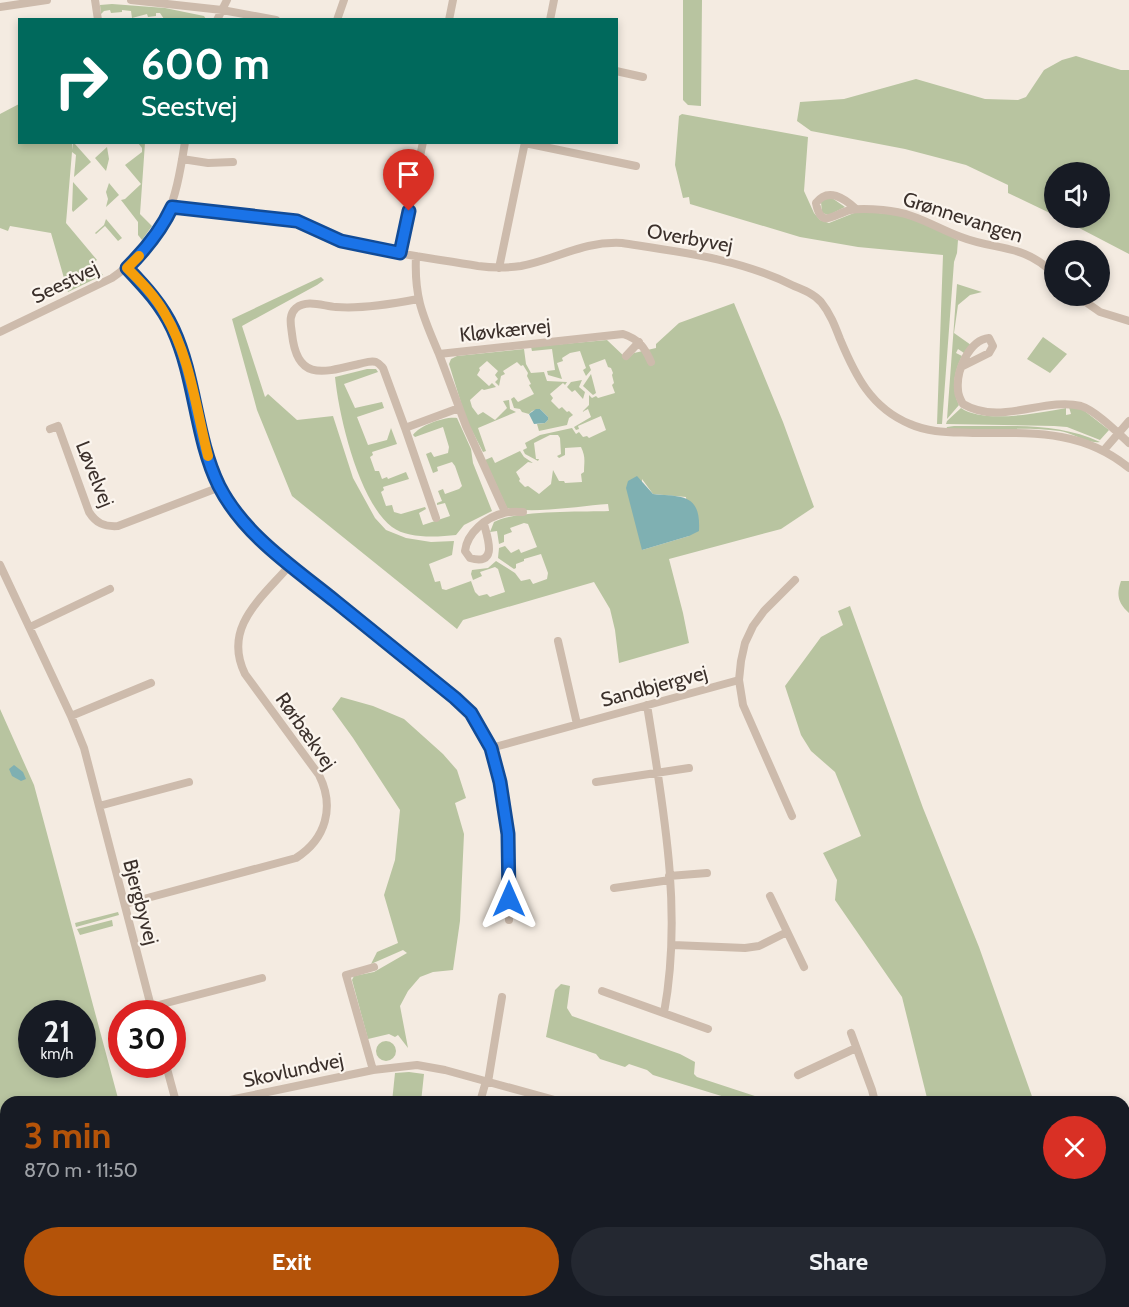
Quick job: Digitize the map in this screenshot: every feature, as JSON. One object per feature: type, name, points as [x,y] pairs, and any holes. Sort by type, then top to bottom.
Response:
[{"type":"street","points":[[0,8],[47,0]]},
{"type":"street","points":[[95,0],[98,18]]},
{"type":"street","points":[[130,0],[222,10],[265,18]]},
{"type":"street","points":[[218,18],[228,0]]},
{"type":"street","points":[[339,18],[344,0]]},
{"type":"street","points":[[449,18],[453,0]]},
{"type":"street","points":[[550,18],[554,0]]},
{"type":"street","points":[[618,71],[643,77]]},
{"type":"street","name":"Seestvej","points":[[0,332],[112,278],[127,268],[164,225],[172,207],[185,144]]},
{"type":"street","points":[[400,253],[423,144]]},
{"type":"street","points":[[499,268],[525,144]]},
{"type":"street","points":[[530,144],[636,166]]},
{"type":"street","points":[[183,159],[208,164],[234,162]]},
{"type":"street","name":"Overbyvej","points":[[172,207],[297,221],[345,242],[416,256],[499,268],[522,266],[603,242],[622,243],[739,263],[812,294],[831,317],[861,384],[871,397],[896,418],[911,425],[944,432],[1047,434],[1066,437],[1104,450],[1129,468]]},
{"type":"street","name":"Grønnevangen","points":[[856,209],[914,215],[962,238],[1015,249],[1032,257],[1044,266]]},
{"type":"street","name":"Kløvkærvej","points":[[416,256],[415,282],[418,299],[439,354],[623,334],[639,342]]},
{"type":"street","points":[[127,268],[153,295],[174,330],[184,357],[210,466],[232,508],[250,530],[290,565],[471,713],[491,748],[500,782],[508,834],[509,920]]},
{"type":"street","points":[[418,299],[393,304],[334,307],[320,303],[301,305],[292,312],[291,317],[294,349],[306,369],[319,372],[332,371],[369,362],[376,362],[383,368],[436,518]]},
{"type":"street","points":[[1091,306],[1100,312],[1129,321]]},
{"type":"street","points":[[626,356],[639,342],[651,362]]},
{"type":"street","points":[[439,354],[459,408],[505,512]]},
{"type":"street","points":[[963,366],[958,380],[958,395],[963,404],[971,409],[1002,412],[1068,404],[1084,406],[1129,443]]},
{"type":"street","points":[[405,428],[459,408]]},
{"type":"street","points":[[1104,450],[1129,421]]},
{"type":"street","name":"Løvelvej","points":[[50,429],[58,426],[89,512],[101,525],[118,526],[220,487]]},
{"type":"street","points":[[484,524],[505,512],[523,512]]},
{"type":"street","name":"Rørbækvej","points":[[125,904],[296,858],[313,845],[324,826],[328,805],[324,784],[245,674],[238,655],[238,638],[243,622],[290,565]]},
{"type":"street","name":"Bjergbyvej","points":[[0,566],[84,748],[149,1000]]},
{"type":"street","points":[[792,816],[743,705],[739,680],[741,661],[753,626],[764,610],[795,580]]},
{"type":"street","points":[[30,627],[110,589]]},
{"type":"street","name":"Sandbjergvej","points":[[558,641],[578,724]]},
{"type":"street","name":"Sandbjergvej","points":[[491,748],[739,680]]},
{"type":"street","points":[[71,716],[151,683]]},
{"type":"street","points":[[647,705],[658,772],[669,878],[673,945],[664,1013]]},
{"type":"street","points":[[596,782],[689,768]]},
{"type":"street","points":[[99,806],[189,782]]},
{"type":"street","points":[[614,888],[707,873]]},
{"type":"street","points":[[770,896],[804,967]]},
{"type":"street","points":[[673,945],[745,948],[759,946],[787,932]]},
{"type":"street","name":"Skovlundvej","points":[[373,1070],[346,975],[374,967]]},
{"type":"street","name":"Bjergbyvej","points":[[186,1001],[262,978]]},
{"type":"street","points":[[602,991],[708,1029]]},
{"type":"street","points":[[482,1096],[487,1082],[502,996]]},
{"type":"street","points":[[851,1033],[874,1096]]},
{"type":"street","points":[[798,1075],[856,1048]]},
{"type":"street","name":"Skovlundvej","points":[[249,1096],[373,1070],[417,1065],[445,1070],[540,1096]]},
{"type":"street","points":[[170,1078],[174,1096]]},
{"type":"green space","points":[[683,0],[702,0],[701,106],[688,105],[683,100]]},
{"type":"green space","points":[[100,5],[165,8],[205,18],[163,18],[160,13],[156,13],[156,16],[148,17],[147,14],[132,18],[131,11],[122,10],[122,12],[111,13],[110,10],[101,14]]},
{"type":"green space","points":[[1076,56],[1121,70],[1129,70],[1129,254],[1110,244],[1110,240],[1102,240],[1079,228],[1110,228],[1110,162],[1044,162],[1044,210],[1008,193],[1008,185],[966,165],[905,149],[811,131],[797,121],[800,102],[844,99],[916,79],[985,99],[1018,100],[1026,97],[1044,70],[1062,60]]},
{"type":"green space","points":[[18,105],[18,144],[72,144],[72,150],[73,144],[75,144],[91,162],[74,177],[76,155],[72,152],[66,223],[97,260],[93,263],[103,275],[68,292],[51,233],[10,226],[8,231],[0,228],[0,114]]},
{"type":"green space","points":[[682,114],[808,137],[804,191],[814,213],[820,220],[829,223],[859,211],[898,215],[929,225],[958,240],[954,262],[942,424],[937,424],[943,255],[858,247],[800,237],[690,204],[689,197],[683,198],[675,165],[679,116]]},
{"type":"green space","points":[[139,144],[145,144],[140,214],[152,226],[142,240],[138,235],[138,222],[121,200],[141,184],[125,165],[142,152]]},
{"type":"green space","points":[[107,147],[109,159],[106,171],[95,158]]},
{"type":"green space","points":[[73,182],[88,199],[73,212],[72,210]]},
{"type":"green space","points":[[109,183],[119,195],[106,207],[108,199],[106,192]]},
{"type":"green space","points":[[832,198],[845,207],[829,215],[822,213],[823,199]]},
{"type":"green space","points":[[106,219],[122,238],[118,241],[105,226],[95,233],[104,225]]},
{"type":"green space","points":[[321,277],[324,280],[242,326],[265,397],[268,394],[297,420],[333,416],[353,478],[375,518],[386,530],[406,538],[431,542],[454,541],[452,555],[429,564],[435,582],[440,581],[442,589],[446,590],[471,581],[479,596],[487,594],[490,597],[505,592],[498,569],[495,567],[480,572],[482,576],[473,580],[471,574],[472,570],[488,568],[496,561],[515,573],[521,581],[530,579],[533,584],[547,579],[548,573],[541,554],[524,559],[516,564],[514,569],[498,558],[499,548],[505,546],[511,553],[519,549],[521,553],[537,547],[528,524],[524,523],[510,528],[512,532],[504,535],[504,542],[499,544],[497,531],[490,532],[494,522],[518,515],[609,511],[608,504],[543,510],[507,508],[485,460],[492,457],[495,463],[520,451],[533,463],[528,462],[516,472],[519,481],[539,494],[551,484],[553,470],[559,481],[582,482],[584,454],[581,447],[565,448],[565,455],[559,458],[557,456],[561,454],[560,438],[558,435],[550,435],[534,443],[538,461],[525,454],[523,450],[527,448],[525,443],[540,435],[572,428],[576,434],[579,432],[583,437],[589,438],[606,430],[601,416],[578,426],[579,429],[576,430],[574,427],[591,417],[588,409],[582,412],[589,405],[589,395],[592,398],[596,396],[598,398],[615,393],[612,385],[614,383],[613,373],[605,359],[589,365],[591,370],[586,376],[583,370],[586,368],[580,351],[570,353],[562,358],[563,361],[557,363],[562,379],[548,375],[547,371],[555,370],[552,349],[532,351],[531,347],[607,340],[627,359],[634,353],[656,348],[656,344],[679,323],[734,303],[783,422],[814,507],[781,529],[669,559],[689,643],[619,663],[610,609],[594,582],[463,620],[457,629],[292,496],[257,410],[232,319]],"holes":[[[642,479],[653,494],[686,497],[689,536],[642,550]]]},
{"type":"green space","points":[[957,284],[982,292],[970,295],[958,305],[954,333],[971,345],[964,353],[958,349],[956,353],[962,356],[954,380],[959,405],[947,419]]},
{"type":"green space","points":[[1043,337],[1067,354],[1050,373],[1027,359]]},
{"type":"green space","points":[[524,349],[526,364],[531,373],[544,372],[547,381],[567,382],[550,394],[553,398],[551,401],[559,409],[562,407],[573,415],[569,418],[567,425],[539,431],[537,424],[545,423],[548,417],[540,409],[529,414],[522,412],[514,408],[511,399],[514,397],[518,402],[534,394],[529,385],[531,384],[528,373],[523,365],[517,362],[503,371],[505,374],[501,376],[499,386],[495,382],[498,379],[495,375],[498,371],[487,361],[479,368],[477,375],[489,386],[492,383],[496,387],[482,389],[470,400],[472,407],[478,415],[483,412],[495,420],[507,408],[503,401],[509,400],[510,409],[516,412],[478,428],[486,451],[483,452],[466,419],[449,364],[451,359],[457,356]]},
{"type":"green space","points":[[376,369],[378,372],[344,384],[355,408],[382,402],[384,408],[357,417],[368,445],[387,440],[391,428],[397,444],[372,452],[373,455],[370,457],[375,471],[379,471],[382,479],[406,472],[409,479],[383,487],[384,490],[381,492],[386,506],[392,505],[394,512],[401,514],[425,507],[426,509],[419,513],[423,525],[450,516],[445,503],[437,505],[442,501],[438,491],[443,489],[445,494],[462,486],[455,466],[452,462],[437,467],[438,471],[433,473],[426,454],[431,452],[434,457],[448,453],[449,447],[443,427],[415,437],[413,435],[427,425],[440,420],[457,418],[471,449],[473,463],[492,511],[464,525],[456,535],[440,536],[406,534],[392,527],[380,515],[370,499],[353,458],[341,414],[335,377]]},
{"type":"green space","points":[[591,374],[596,393],[593,395],[583,386]]},
{"type":"green space","points":[[582,380],[579,387],[585,392],[583,399],[575,390],[572,392],[567,387],[571,382]]},
{"type":"green space","points":[[1069,407],[1082,409],[1109,430],[1100,440],[1067,427],[946,424],[961,408],[983,415],[1012,416],[1066,408],[1066,415],[1071,414]]},
{"type":"green space","points":[[954,426],[1047,428],[1083,435],[1100,442],[1065,432],[1047,430],[946,429]]},
{"type":"green space","points":[[1121,581],[1129,581],[1129,613],[1119,599]]},
{"type":"green space","points":[[850,606],[923,808],[979,947],[1032,1096],[927,1096],[902,997],[835,900],[837,880],[823,853],[861,836],[835,772],[811,751],[801,735],[785,686],[821,637],[843,625],[838,611]]},
{"type":"green space","points":[[341,697],[373,706],[404,719],[443,754],[457,770],[466,798],[455,803],[464,834],[460,921],[453,970],[433,972],[420,977],[408,991],[400,1006],[408,1048],[398,1035],[395,1037],[389,1034],[368,1039],[352,980],[354,976],[374,972],[407,953],[403,950],[371,964],[377,952],[398,943],[384,895],[395,860],[400,810],[332,709]]},
{"type":"green space","points":[[0,709],[34,785],[92,1000],[18,1000],[18,1078],[96,1078],[96,1016],[108,1061],[108,1078],[113,1078],[117,1096],[0,1096]]},
{"type":"green space","points":[[118,912],[119,915],[76,927],[75,923]]},
{"type":"green space","points":[[112,920],[113,926],[80,935],[77,929]]},
{"type":"green space","points":[[561,984],[570,986],[567,1008],[572,1016],[680,1054],[695,1062],[694,1074],[697,1077],[755,1096],[721,1096],[653,1075],[647,1070],[629,1064],[625,1067],[600,1059],[596,1054],[546,1037],[555,990]]},
{"type":"green space","points":[[386,1041],[393,1044],[396,1051],[393,1058],[386,1061],[379,1058],[376,1051],[379,1044]]},
{"type":"green space","points":[[395,1073],[424,1074],[422,1096],[393,1096]]},
{"type":"water","points":[[540,409],[548,417],[545,423],[534,424],[529,414]]},
{"type":"water","points":[[637,476],[653,494],[681,497],[693,503],[699,519],[699,531],[642,550],[626,488],[628,481]]},
{"type":"water","points":[[14,765],[23,772],[26,779],[21,781],[12,776],[9,769]]},
{"type":"slow traffic","points":[[139,256],[127,268],[153,295],[174,330],[184,357],[208,456]]},
{"type":"route","points":[[409,211],[400,253],[341,241],[297,221],[172,207],[164,225],[153,240],[127,268],[153,295],[174,330],[184,357],[210,466],[232,508],[250,530],[290,565],[455,698],[471,713],[481,729],[491,748],[500,782],[508,834],[509,899]]}]
